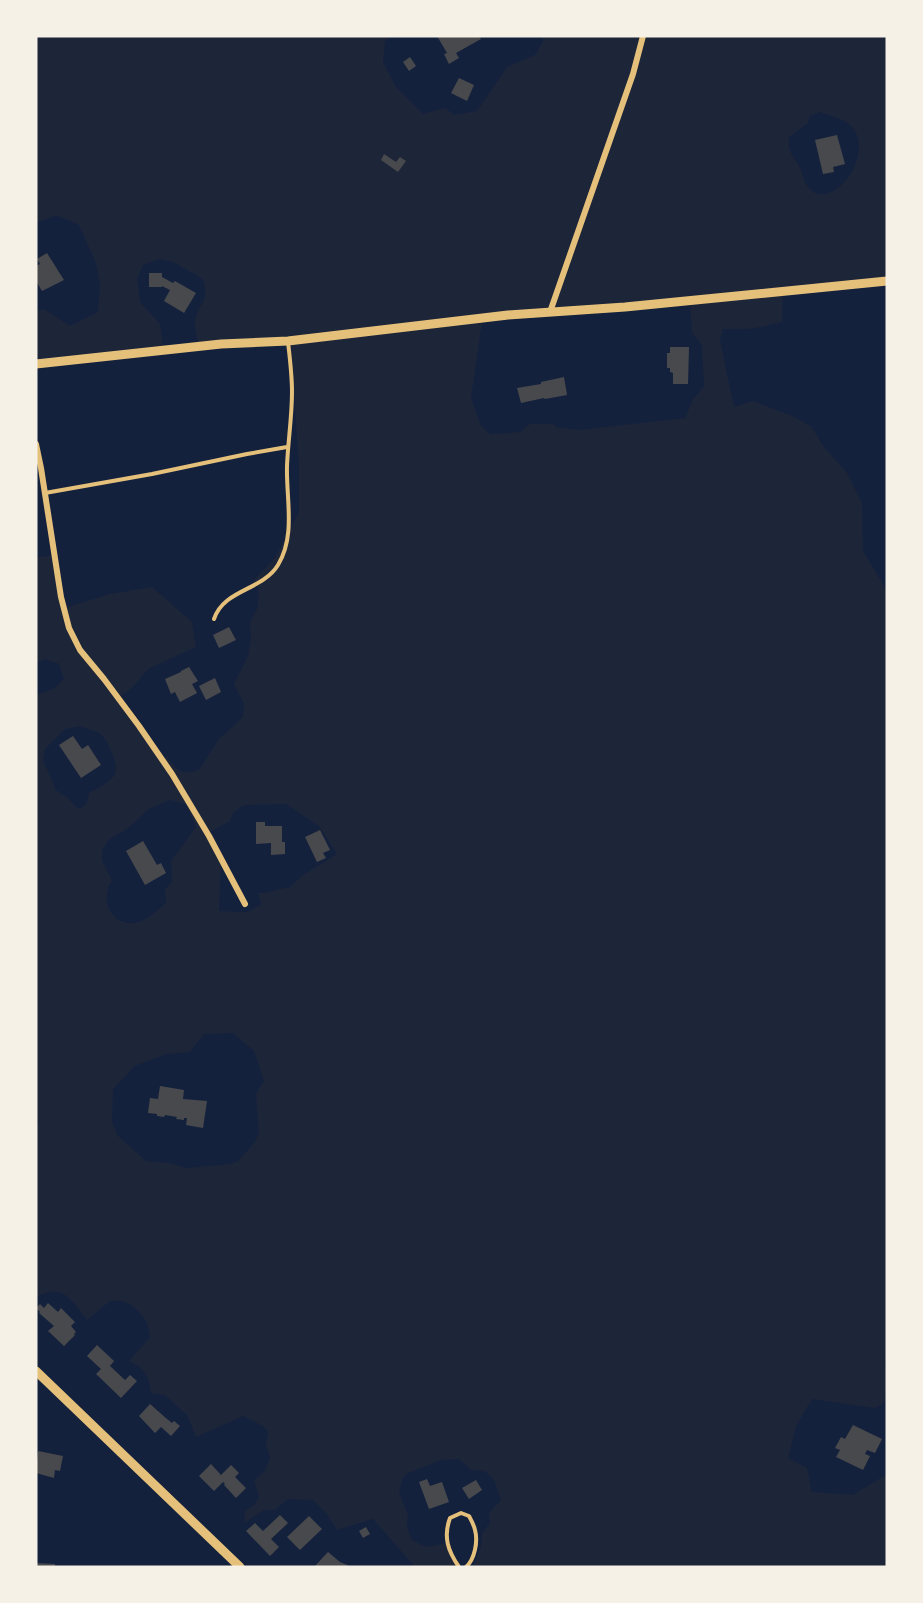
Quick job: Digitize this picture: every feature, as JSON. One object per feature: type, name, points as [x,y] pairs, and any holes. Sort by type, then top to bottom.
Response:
[{"type":"street","points":[[550,312],[633,74],[643,36]]},
{"type":"street","points":[[36,364],[222,344],[288,341],[508,315],[632,306],[887,280]]},
{"type":"street","points":[[36,444],[40,480],[45,493],[61,597],[69,628],[80,650],[104,679],[172,774],[209,836],[245,904]]},
{"type":"street","points":[[36,1371],[240,1567]]},
{"type":"lane","points":[[214,619],[217,609],[226,601],[268,577],[278,566],[287,548],[289,528],[286,485],[287,447],[292,395],[292,370],[288,341]]},
{"type":"lane","points":[[45,493],[287,447]]},
{"type":"lane","points":[[459,1567],[450,1554],[446,1530],[450,1518],[461,1513],[469,1516],[475,1530],[476,1544],[471,1563],[466,1567]]},
{"type":"shaded area","points":[[36,36],[393,36],[385,41],[383,62],[396,87],[423,114],[445,108],[455,115],[477,111],[507,67],[535,55],[543,41],[542,36],[887,36],[887,282],[783,293],[782,323],[748,329],[723,329],[720,340],[734,407],[753,401],[811,426],[824,447],[847,473],[862,503],[863,551],[887,591],[887,1391],[882,1404],[875,1408],[812,1399],[796,1426],[788,1458],[807,1468],[812,1492],[853,1495],[887,1474],[887,1567],[473,1567],[481,1547],[482,1533],[490,1523],[489,1513],[501,1500],[494,1480],[485,1471],[471,1470],[459,1459],[441,1460],[406,1474],[399,1493],[408,1515],[407,1527],[412,1540],[426,1547],[448,1543],[458,1567],[415,1567],[373,1519],[337,1530],[327,1514],[313,1500],[288,1499],[275,1510],[264,1510],[244,1523],[245,1511],[254,1505],[259,1497],[254,1480],[264,1472],[270,1458],[266,1445],[268,1432],[263,1426],[243,1416],[196,1437],[187,1415],[165,1395],[151,1393],[145,1373],[129,1361],[150,1337],[146,1321],[135,1308],[123,1301],[110,1301],[87,1320],[71,1300],[60,1293],[45,1293],[36,1297],[36,1125],[39,1123],[36,1116],[36,695],[53,689],[64,679],[59,664],[45,659],[38,663],[36,657],[36,558],[54,555],[65,608],[110,594],[152,587],[192,622],[196,647],[148,669],[133,687],[119,697],[163,759],[167,756],[180,771],[199,770],[219,739],[243,717],[244,704],[234,684],[248,656],[251,639],[250,622],[258,607],[259,588],[253,581],[275,558],[299,512],[299,462],[290,344],[199,347],[195,320],[206,291],[203,279],[173,262],[160,259],[143,265],[137,279],[140,302],[160,324],[164,352],[36,366],[36,311],[44,309],[70,326],[98,312],[100,284],[96,263],[79,225],[56,215],[36,223]],"holes":[[[820,112],[842,120],[853,128],[858,141],[858,155],[854,168],[837,189],[826,194],[816,194],[808,187],[789,147],[789,137],[808,123],[810,116]],[[688,302],[690,305],[692,332],[702,346],[704,386],[693,399],[685,418],[579,430],[556,427],[553,424],[530,424],[520,432],[490,434],[481,426],[471,398],[482,322]],[[81,726],[99,733],[105,740],[115,762],[115,774],[108,782],[89,793],[87,803],[80,809],[56,790],[43,760],[45,749],[65,729]],[[170,800],[186,804],[196,827],[171,861],[172,881],[165,890],[166,902],[151,915],[134,923],[119,920],[110,910],[107,895],[112,881],[102,860],[102,851],[109,839],[127,829],[149,809]],[[286,804],[319,826],[337,854],[303,875],[289,888],[258,893],[261,904],[248,912],[219,911],[221,860],[208,833],[230,821],[233,813],[243,805]],[[233,1033],[254,1051],[264,1081],[256,1093],[259,1132],[255,1142],[238,1161],[230,1164],[187,1168],[170,1163],[146,1161],[118,1136],[112,1122],[113,1089],[135,1066],[167,1054],[190,1052],[204,1034]]]},
{"type":"building","points":[[437,36],[479,36],[481,39],[456,53],[459,58],[449,64],[444,54],[447,53]]},
{"type":"building","points":[[410,57],[416,66],[409,71],[403,62]]},
{"type":"building","points":[[459,78],[474,85],[467,101],[451,93]]},
{"type":"building","points":[[837,135],[845,164],[833,167],[834,172],[823,174],[815,140]]},
{"type":"building","points":[[384,154],[396,162],[400,157],[406,161],[398,172],[381,160]]},
{"type":"building","points":[[47,253],[64,280],[42,291],[36,281],[36,266],[40,264],[37,259]]},
{"type":"building","points":[[149,273],[162,273],[162,277],[173,283],[175,281],[196,293],[184,313],[164,301],[170,290],[162,286],[149,287]]},
{"type":"building","points":[[670,347],[689,347],[688,384],[673,384],[673,373],[670,372],[670,368],[667,368],[667,353],[670,353]]},
{"type":"building","points":[[564,377],[567,395],[521,403],[517,388]]},
{"type":"building","points":[[229,627],[236,640],[219,648],[213,635]]},
{"type":"building","points":[[189,667],[198,681],[192,684],[197,693],[180,702],[175,692],[171,694],[165,679]]},
{"type":"building","points":[[215,678],[221,692],[206,700],[199,686]]},
{"type":"building","points":[[73,736],[82,749],[88,745],[101,765],[81,778],[59,745]]},
{"type":"building","points":[[256,822],[265,822],[265,826],[282,826],[285,854],[271,855],[271,843],[256,844]]},
{"type":"building","points":[[320,830],[330,850],[323,853],[326,858],[317,862],[305,837]]},
{"type":"building","points":[[143,841],[157,865],[161,863],[166,873],[145,885],[126,851]]},
{"type":"building","points":[[160,1086],[184,1090],[183,1099],[207,1101],[203,1128],[186,1125],[187,1118],[176,1119],[177,1117],[148,1113],[150,1098],[158,1099]]},
{"type":"building","points":[[48,1303],[58,1312],[61,1308],[75,1322],[71,1326],[76,1332],[75,1335],[64,1346],[48,1331],[54,1326],[36,1308],[40,1304],[44,1308]]},
{"type":"building","points":[[97,1345],[114,1361],[110,1366],[125,1380],[130,1375],[137,1381],[121,1398],[96,1374],[101,1369],[87,1356]]},
{"type":"building","points":[[150,1404],[172,1423],[174,1421],[180,1426],[171,1436],[161,1427],[155,1433],[139,1416]]},
{"type":"building","points":[[853,1425],[882,1439],[875,1453],[867,1450],[865,1454],[870,1456],[863,1470],[836,1457],[840,1450],[835,1448],[841,1437],[845,1439]]},
{"type":"building","points":[[38,1451],[63,1456],[60,1471],[55,1470],[54,1478],[36,1473]]},
{"type":"building","points":[[211,1464],[221,1475],[231,1465],[239,1473],[235,1477],[246,1488],[236,1498],[223,1482],[214,1491],[199,1476]]},
{"type":"building","points":[[427,1479],[430,1486],[442,1482],[449,1502],[429,1509],[419,1482]]},
{"type":"building","points":[[476,1480],[482,1490],[469,1499],[462,1488]]},
{"type":"building","points":[[280,1515],[288,1523],[271,1539],[279,1547],[270,1556],[246,1531],[255,1523],[263,1531]]},
{"type":"building","points":[[309,1516],[322,1529],[300,1550],[287,1537]]},
{"type":"building","points":[[366,1527],[370,1534],[363,1538],[359,1531]]},
{"type":"building","points":[[328,1552],[340,1562],[352,1567],[314,1567]]},
{"type":"building","points":[[36,1563],[55,1564],[55,1567],[36,1567]]}]
